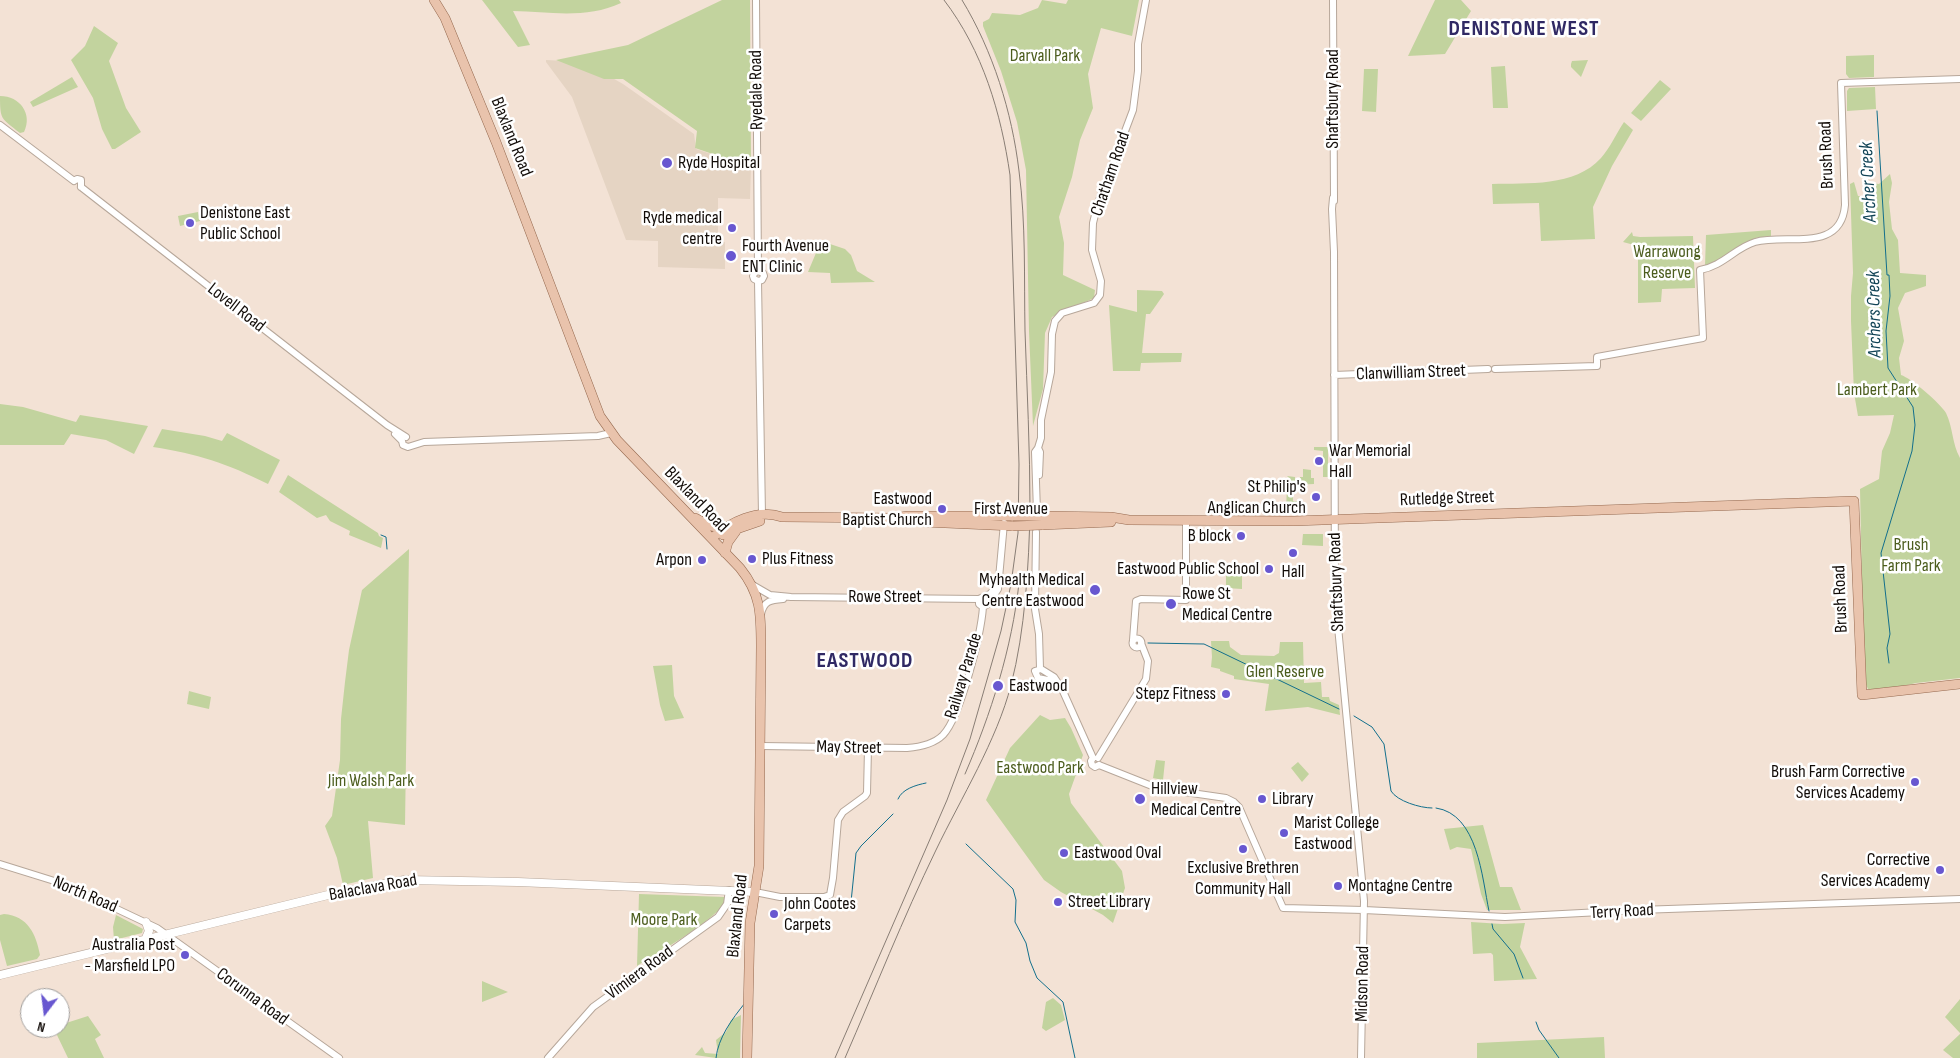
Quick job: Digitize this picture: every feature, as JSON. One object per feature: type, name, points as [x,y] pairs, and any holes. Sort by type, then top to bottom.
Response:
[{"type":"main road","name":"Blaxland Road","points":[[434,0],[445,18],[496,142],[596,406],[610,433],[740,568],[751,584],[758,600],[761,616],[760,866],[750,923],[747,1058]]},
{"type":"main road","name":"Rutledge Street","points":[[1041,522],[1111,517],[1129,520],[1334,519],[1854,501]]},
{"type":"main road","name":"Brush Road","points":[[1854,501],[1862,695],[1960,684]]},
{"type":"main road","points":[[686,513],[711,526],[723,528]]},
{"type":"main road","name":"First Avenue","points":[[713,540],[723,528],[742,519],[776,514],[782,517],[893,518],[946,524],[1008,526],[1041,522]]},
{"type":"main road","name":"First Avenue","points":[[893,518],[908,516],[1009,516],[1041,522]]},
{"type":"main road","name":"First Avenue","points":[[713,540],[758,521],[776,520],[782,517]]},
{"type":"main road","points":[[725,553],[729,539],[740,527]]},
{"type":"main road","name":"Balaclava Road","points":[[0,975],[376,884],[410,879],[755,892]]},
{"type":"main road","points":[[145,940],[149,931],[146,922]]},
{"type":"street","name":"Ryedale Road","points":[[756,0],[758,271],[753,276],[758,281],[762,515]]},
{"type":"street","name":"Chatham Road","points":[[1057,682],[1036,677],[1035,673],[1037,669],[1042,670],[1035,609],[1041,522],[1037,493],[1040,461],[1038,448],[1041,438],[1041,420],[1051,372],[1052,334],[1055,321],[1062,313],[1094,303],[1100,295],[1101,280],[1092,250],[1093,223],[1098,203],[1133,110],[1138,71],[1138,44],[1146,0]]},
{"type":"street","name":"Shaftsbury Road","points":[[1333,0],[1333,198],[1336,224],[1334,252],[1335,602],[1364,910]]},
{"type":"street","name":"Brush Road","points":[[1495,369],[1597,366],[1597,358],[1703,338],[1700,270],[1713,268],[1756,242],[1821,237],[1831,232],[1840,224],[1845,205],[1841,83],[1960,79]]},
{"type":"street","name":"Lovell Road","points":[[0,125],[74,181],[74,187],[81,187],[408,441],[598,436],[610,433]]},
{"type":"street","name":"Clanwilliam Street","points":[[1334,375],[1488,369],[1491,366],[1495,369]]},
{"type":"street","points":[[984,598],[992,592],[999,580],[1009,516]]},
{"type":"street","points":[[1096,760],[1144,684],[1147,675],[1148,661],[1137,642],[1134,613],[1136,601],[1141,599],[1186,600],[1186,520]]},
{"type":"street","name":"Rowe Street","points":[[751,584],[770,594],[791,597],[984,598]]},
{"type":"street","name":"Rowe Street","points":[[761,616],[766,602],[791,597]]},
{"type":"street","name":"Railway Parade","points":[[936,740],[948,728],[957,710],[970,666],[983,607],[980,604],[984,598]]},
{"type":"street","points":[[1042,670],[1057,682],[1096,760]]},
{"type":"street","name":"May Street","points":[[761,746],[913,747],[925,745],[936,740]]},
{"type":"street","points":[[755,892],[772,896],[824,897],[830,895],[838,820],[843,812],[867,793],[868,748]]},
{"type":"street","name":"Terry Road","points":[[1096,760],[1147,785],[1226,798],[1234,802],[1239,807],[1283,908],[1515,917],[1639,910],[1960,899]]},
{"type":"street","name":"North Road","points":[[0,864],[64,884],[146,922],[166,934]]},
{"type":"street","name":"Vimiera Road","points":[[548,1058],[593,1007],[718,918],[727,904],[729,890]]},
{"type":"street","name":"Midson Road","points":[[1361,1058],[1364,910]]},
{"type":"street","name":"Corunna Road","points":[[166,934],[339,1058]]},
{"type":"shaded area","name":"Ryde Hospital","points":[[546,60],[584,62],[623,84],[694,134],[696,149],[751,167],[750,199],[718,198],[718,241],[725,242],[725,269],[658,267],[658,241],[626,240],[572,97]]},
{"type":"green space","points":[[482,0],[619,0],[621,3],[608,8],[582,13],[513,11],[530,45],[518,47]]},
{"type":"green space","points":[[722,0],[750,0],[751,167],[695,148],[697,131],[623,79],[604,79],[556,60],[628,45]]},
{"type":"green space","name":"Darvall Park","points":[[1042,0],[1066,4],[1068,0],[1139,0],[1132,36],[1101,28],[1088,74],[1093,108],[1080,140],[1072,177],[1059,217],[1064,243],[1063,275],[1095,290],[1094,298],[1052,317],[1045,333],[1043,389],[1033,426],[1026,170],[1017,122],[983,22],[989,19],[992,13],[1020,15],[1038,8]]},
{"type":"green space","points":[[1435,0],[1461,0],[1471,11],[1445,54],[1408,56]]},
{"type":"green space","points":[[94,26],[118,43],[109,61],[126,108],[141,132],[115,149],[112,149],[102,129],[93,98],[71,60],[85,46]]},
{"type":"green space","points":[[1874,55],[1874,77],[1849,78],[1846,74],[1846,56]]},
{"type":"green space","points":[[1588,60],[1581,77],[1571,67],[1572,61]]},
{"type":"green space","points":[[1505,66],[1508,108],[1493,108],[1491,67]]},
{"type":"green space","points":[[1364,69],[1378,69],[1376,112],[1362,111]]},
{"type":"green space","points":[[72,77],[78,87],[33,107],[30,102]]},
{"type":"green space","points":[[1660,80],[1671,89],[1641,121],[1631,113]]},
{"type":"green space","points":[[1875,87],[1876,109],[1847,111],[1847,91],[1849,88]]},
{"type":"green space","points":[[0,96],[13,99],[23,107],[27,119],[24,132],[20,133],[3,118],[0,110]]},
{"type":"green space","points":[[1624,122],[1633,130],[1612,166],[1593,207],[1595,239],[1541,241],[1539,203],[1493,204],[1492,184],[1550,182],[1578,174],[1590,167],[1601,158]]},
{"type":"green space","points":[[1890,174],[1892,183],[1889,202],[1892,229],[1898,240],[1900,273],[1926,275],[1926,286],[1905,293],[1898,308],[1904,341],[1899,358],[1901,375],[1912,381],[1946,413],[1955,447],[1960,458],[1960,678],[1916,683],[1881,691],[1868,689],[1864,680],[1860,489],[1879,479],[1882,451],[1890,433],[1894,415],[1858,416],[1854,393],[1851,321],[1853,273],[1850,184],[1854,182],[1858,196],[1869,196],[1871,183],[1879,184]]},
{"type":"green space","points":[[198,212],[200,221],[180,226],[178,216]]},
{"type":"green space","points":[[1771,230],[1771,236],[1755,238],[1712,265],[1705,266],[1706,235]]},
{"type":"green space","name":"Warrawong Reserve","points":[[1632,232],[1633,236],[1640,237],[1693,236],[1695,288],[1662,289],[1661,302],[1638,303],[1638,246],[1623,242]]},
{"type":"green space","points":[[821,241],[845,249],[851,255],[857,271],[875,282],[831,283],[830,273],[808,272]]},
{"type":"green space","points":[[1137,290],[1162,291],[1164,294],[1150,314],[1146,314],[1142,353],[1182,353],[1181,362],[1141,363],[1140,371],[1113,371],[1109,305],[1137,312]]},
{"type":"green space","points":[[0,404],[23,407],[76,422],[80,415],[148,426],[134,454],[106,440],[71,434],[64,445],[0,445]]},
{"type":"green space","points":[[162,429],[205,436],[222,441],[227,433],[280,460],[268,484],[212,460],[153,447]]},
{"type":"green space","points":[[1314,447],[1328,447],[1328,477],[1323,477],[1323,451],[1314,450]]},
{"type":"green space","points":[[1303,469],[1311,470],[1311,478],[1314,478],[1314,484],[1293,485],[1293,501],[1300,501],[1300,513],[1286,513],[1287,483],[1290,482],[1287,476],[1300,480],[1300,477],[1303,477]]},
{"type":"green space","points":[[288,475],[378,533],[383,538],[381,548],[349,535],[350,531],[330,521],[326,515],[317,518],[279,492]]},
{"type":"green space","points":[[1303,534],[1323,534],[1323,546],[1302,545]]},
{"type":"green space","name":"Jim Walsh Park","points":[[409,549],[405,825],[368,821],[373,878],[343,885],[337,858],[325,826],[332,816],[340,760],[341,719],[349,650],[362,590]]},
{"type":"green space","points":[[1226,572],[1242,572],[1242,589],[1226,588]]},
{"type":"green space","name":"Glen Reserve","points":[[1211,641],[1229,641],[1230,647],[1241,655],[1274,656],[1279,653],[1280,642],[1303,642],[1304,683],[1321,682],[1322,697],[1329,697],[1330,701],[1339,705],[1340,715],[1308,707],[1265,711],[1269,684],[1234,679],[1234,676],[1211,667]]},
{"type":"green space","points":[[672,665],[674,696],[684,718],[665,721],[653,666]]},
{"type":"green space","points":[[189,691],[211,697],[209,709],[187,704]]},
{"type":"green space","name":"Eastwood Park","points":[[1040,715],[1050,720],[1065,718],[1083,755],[1069,794],[1071,803],[1122,871],[1125,888],[1113,923],[1103,915],[1061,892],[1044,880],[986,800],[1010,748]]},
{"type":"green space","points":[[1156,760],[1165,761],[1163,780],[1153,778]]},
{"type":"green space","points":[[1298,762],[1309,774],[1302,782],[1291,768]]},
{"type":"green space","points":[[1483,825],[1500,887],[1512,887],[1521,910],[1487,910],[1481,894],[1471,849],[1457,847],[1450,850],[1444,829]]},
{"type":"green space","name":"Moore Park","points":[[639,894],[725,897],[722,907],[702,924],[637,966]]},
{"type":"green space","points":[[4,914],[19,918],[30,927],[40,955],[37,959],[7,966],[0,940],[0,915]]},
{"type":"green space","points":[[116,915],[143,929],[142,933],[114,940],[113,927]]},
{"type":"green space","points":[[1471,922],[1525,923],[1520,947],[1537,979],[1494,981],[1493,955],[1491,953],[1473,954]]},
{"type":"green space","points":[[482,981],[508,992],[482,1002]]},
{"type":"green space","points":[[1053,998],[1061,1005],[1065,1020],[1046,1031],[1042,1028],[1046,1002]]},
{"type":"green space","points":[[1960,999],[1960,1033],[1945,1017]]},
{"type":"green space","points":[[741,1015],[740,1058],[716,1058],[695,1055],[702,1047],[705,1053],[718,1054],[716,1040],[726,1032],[731,1020]]},
{"type":"green space","points":[[88,1016],[101,1035],[95,1039],[104,1058],[68,1058],[58,1038],[70,1038],[70,1022]]},
{"type":"green space","points":[[1960,1034],[1960,1058],[1953,1058],[1943,1050]]},
{"type":"green space","points":[[1604,1037],[1605,1058],[1477,1058],[1477,1043]]},
{"type":"waterway","name":"Archers Creek","points":[[1877,111],[1887,275],[1889,275],[1890,296],[1886,331],[1888,368],[1913,407],[1915,425],[1912,451],[1881,553],[1890,634],[1887,648],[1889,663]]},
{"type":"waterway","points":[[381,535],[386,537],[387,549]]},
{"type":"waterway","points":[[1148,643],[1204,644],[1339,709]]},
{"type":"waterway","points":[[1354,716],[1372,727],[1384,744],[1391,791],[1394,795],[1409,803],[1432,808]]},
{"type":"waterway","points":[[898,799],[906,790],[926,783]]},
{"type":"waterway","points":[[1436,808],[1450,813],[1461,822],[1469,835],[1476,849],[1489,911]]},
{"type":"waterway","points":[[848,907],[851,902],[856,853],[893,814]]},
{"type":"waterway","points":[[966,844],[1013,889],[1016,900],[1015,922],[1026,943],[1030,961],[1037,978],[1063,1002],[1075,1058]]},
{"type":"waterway","points":[[1492,924],[1493,929],[1514,954],[1523,978]]},
{"type":"waterway","points":[[716,1058],[723,1036],[745,1003]]},
{"type":"waterway","points":[[1536,1022],[1539,1030],[1559,1058]]},
{"type":"railway","points":[[835,1058],[947,800],[970,739],[1001,631],[1011,584],[1018,533],[1019,464],[1010,175],[995,106],[980,61],[970,40],[944,0]]},
{"type":"railway","points":[[845,1058],[924,876],[997,727],[1011,685],[1023,621],[1029,552],[1030,509],[1024,231],[1021,191],[1012,127],[1000,82],[983,40],[962,0]]},
{"type":"railway","points":[[965,774],[992,704],[1006,656],[1019,583]]},
{"type":"place","name":"Ryde Hospital","points":[[667,163]]},
{"type":"place","name":"Denistone East Public School","points":[[190,223]]},
{"type":"place","name":"Ryde medical centre","points":[[732,228]]},
{"type":"place","name":"Fourth Avenue ENT Clinic","points":[[731,256]]},
{"type":"place","name":"War Memorial Hall","points":[[1319,461]]},
{"type":"place","name":"St Philip's Anglican Church","points":[[1316,497]]},
{"type":"place","name":"Eastwood Baptist Church","points":[[942,509]]},
{"type":"place","name":"B block","points":[[1241,536]]},
{"type":"place","name":"Hall","points":[[1293,553]]},
{"type":"place","name":"Plus Fitness","points":[[752,559]]},
{"type":"place","name":"Arpon","points":[[702,560]]},
{"type":"place","name":"Eastwood Public School","points":[[1269,569]]},
{"type":"place","name":"Myhealth Medical Centre Eastwood","points":[[1095,590]]},
{"type":"place","name":"Rowe St Medical Centre","points":[[1171,604]]},
{"type":"place","name":"Eastwood","points":[[998,686]]},
{"type":"place","name":"Stepz Fitness","points":[[1226,694]]},
{"type":"place","name":"Brush Farm Corrective Services Academy","points":[[1915,782]]},
{"type":"place","name":"Hillview Medical Centre","points":[[1140,799]]},
{"type":"place","name":"Library","points":[[1262,799]]},
{"type":"place","name":"Marist College Eastwood","points":[[1284,833]]},
{"type":"place","name":"Exclusive Brethren Community Hall","points":[[1243,849]]},
{"type":"place","name":"Eastwood Oval","points":[[1064,853]]},
{"type":"place","name":"Corrective Services Academy","points":[[1940,870]]},
{"type":"place","name":"Montagne Centre","points":[[1338,886]]},
{"type":"place","name":"Street Library","points":[[1058,902]]},
{"type":"place","name":"John Cootes Carpets","points":[[774,914]]},
{"type":"place","name":"Australia Post - Marsfield LPO","points":[[185,955]]},
{"type":"district","name":"DENISTONE WEST","points":[[1524,29]]},
{"type":"district","name":"EASTWOOD","points":[[865,661]]},
{"type":"water label","name":"Archer Creek","points":[[1869,182]]},
{"type":"park label","name":"Lambert Park","points":[[1877,390]]},
{"type":"park label","name":"Brush Farm Park","points":[[1911,555]]}]
